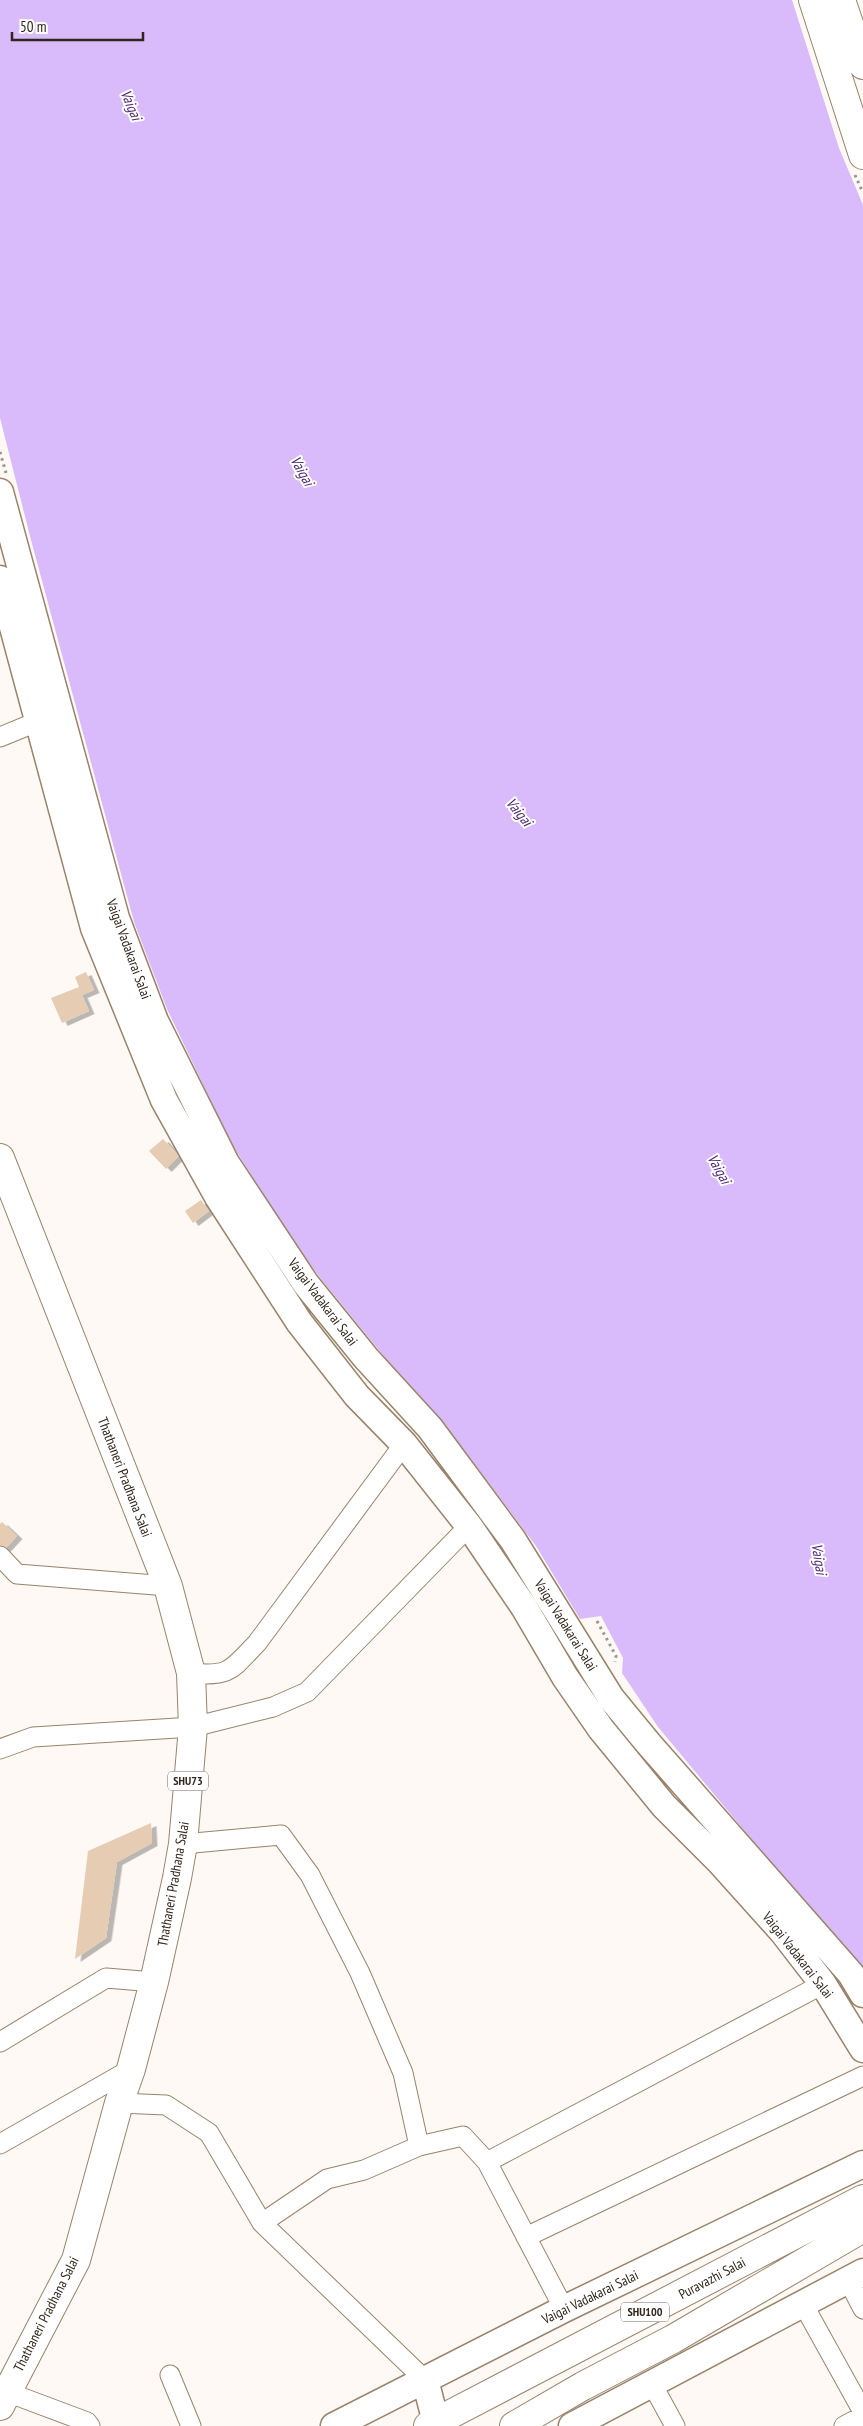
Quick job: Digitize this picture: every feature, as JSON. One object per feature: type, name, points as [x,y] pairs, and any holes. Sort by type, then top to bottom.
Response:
[{"type":"main road","points":[[813,0],[863,155]]},
{"type":"main road","points":[[841,0],[863,65]]},
{"type":"main road","name":"Vaigai Vadakarai Salai","points":[[4,485],[116,918],[155,1021],[226,1163],[306,1284],[366,1358],[430,1428],[512,1540],[611,1698],[648,1743],[851,1974],[863,1994]]},
{"type":"main road","name":"Vaigai Vadakarai Salai","points":[[0,581],[94,928],[164,1100],[218,1198],[299,1322],[358,1396],[404,1444],[469,1526],[524,1607],[565,1678],[615,1747],[664,1806],[720,1862],[776,1924],[824,1984],[863,2049]]},
{"type":"main road","name":"Thathaneri Pradhana Salai","points":[[0,1158],[168,1586],[191,1673],[192,1726],[183,1844],[154,1982],[131,2069],[119,2102],[76,2260],[3,2399]]},
{"type":"main road","name":"Vaigai Vadakarai Salai","points":[[334,2426],[564,2309],[863,2164]]},
{"type":"main road","name":"Puravazhi Salai","points":[[433,2425],[863,2199]]},
{"type":"main road","name":"SHU100","points":[[514,2426],[583,2386],[673,2339],[863,2228]]},
{"type":"main road","points":[[574,2426],[803,2304],[858,2290]]},
{"type":"main road","points":[[426,2380],[433,2425]]},
{"type":"street","points":[[0,737],[39,721]]},
{"type":"street","points":[[191,1673],[217,1676],[237,1664],[257,1642],[404,1444]]},
{"type":"street","points":[[0,1749],[33,1737],[192,1726],[273,1707],[307,1692],[469,1526]]},
{"type":"street","points":[[0,1556],[17,1574],[168,1586]]},
{"type":"street","points":[[183,1844],[281,1835],[310,1875],[360,1973],[403,2073],[419,2146]]},
{"type":"street","points":[[0,2042],[106,1978],[154,1982]]},
{"type":"street","points":[[486,2162],[824,1984]]},
{"type":"street","points":[[0,2144],[131,2069]]},
{"type":"street","points":[[526,2237],[863,2076]]},
{"type":"street","points":[[119,2102],[166,2104],[209,2133],[262,2223],[426,2380]]},
{"type":"street","points":[[262,2223],[328,2179],[364,2170],[419,2146],[463,2136],[486,2162],[564,2309]]},
{"type":"street","points":[[803,2304],[863,2414],[844,2426]]},
{"type":"street","points":[[170,2375],[190,2426]]},
{"type":"street","points":[[652,2384],[675,2426]]},
{"type":"street","points":[[3,2399],[88,2422],[90,2426]]},
{"type":"path","points":[[0,452],[4,485]]},
{"type":"water","name":"Vaigai","points":[[0,0],[792,0],[839,148],[863,205],[863,1973],[658,1727],[622,1673],[623,1658],[601,1616],[580,1619],[536,1546],[443,1422],[386,1359],[321,1279],[293,1241],[231,1143],[167,1009],[134,922],[0,418]]},
{"type":"building","points":[[86,972],[94,990],[82,995],[89,1011],[62,1023],[51,998],[79,987],[75,977]]},
{"type":"building","points":[[163,1139],[179,1156],[166,1169],[149,1151]]},
{"type":"building","points":[[201,1200],[209,1211],[193,1223],[185,1211]]},
{"type":"building","points":[[2,1522],[17,1536],[4,1550],[0,1545],[0,1524]]},
{"type":"building","points":[[151,1823],[152,1843],[117,1862],[106,1938],[75,1959],[88,1851]]}]
